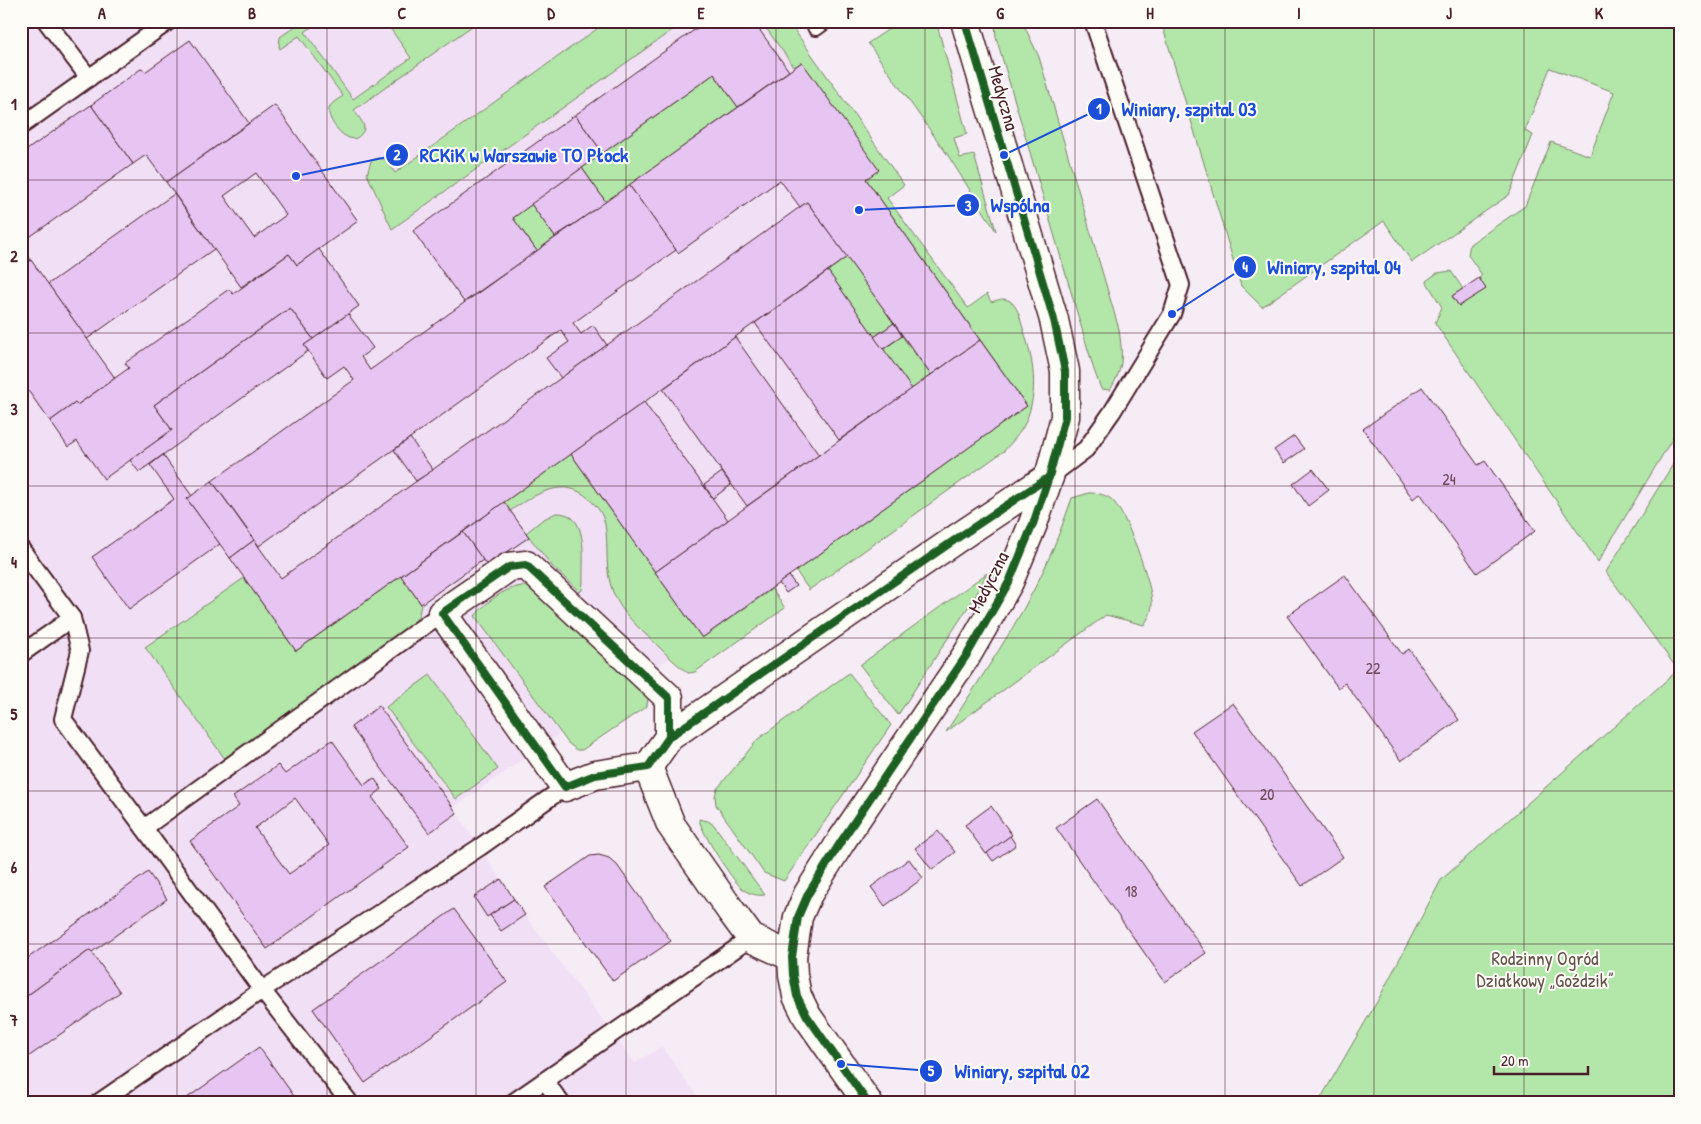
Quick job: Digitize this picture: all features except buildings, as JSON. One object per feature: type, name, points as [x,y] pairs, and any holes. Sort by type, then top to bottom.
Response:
[{"type":"street","name":"Medyczna","points":[[868,1103],[807,1016],[797,996],[792,958],[798,917],[808,894],[842,840],[968,653],[1009,582],[1033,524],[1049,477],[1064,418],[1066,390],[1062,352],[965,21]]},
{"type":"street","points":[[669,737],[669,698],[526,565],[509,567],[442,613],[565,787],[595,775],[648,767],[669,737],[1049,477]]},
{"type":"street","points":[[648,767],[671,825],[751,938],[792,958]]},
{"type":"lane","points":[[46,21],[88,78]]},
{"type":"lane","points":[[21,126],[169,21]]},
{"type":"lane","points":[[1049,477],[1086,449],[1112,412],[1172,314],[1182,286],[1093,21]]},
{"type":"lane","points":[[21,548],[72,618],[80,651],[63,719],[262,990],[350,1103]]},
{"type":"lane","points":[[144,828],[442,613]]},
{"type":"lane","points":[[21,654],[72,618]]},
{"type":"lane","points":[[98,1103],[262,990],[472,852],[565,787]]},
{"type":"lane","points":[[512,1103],[751,938]]},
{"type":"lane","points":[[545,1081],[561,1103]]},
{"type":"shaded area","points":[[21,21],[788,21],[904,185],[882,202],[1027,406],[789,576],[796,586],[786,593],[778,583],[453,808],[525,915],[635,1063],[662,1046],[702,1103],[21,1103]]},
{"type":"green space","points":[[303,21],[320,21],[305,32],[353,99],[411,58],[385,21],[479,21],[354,110],[364,128],[356,138],[351,138],[340,132],[329,114],[331,105],[343,96],[299,36],[280,49],[279,47],[280,37]]},
{"type":"green space","points":[[608,21],[685,21],[392,229],[367,174],[371,161],[378,158],[386,160],[395,173]]},
{"type":"green space","points":[[761,21],[788,21],[904,185],[887,198],[968,308],[987,294],[991,302],[1005,299],[1015,306],[1026,336],[1034,381],[1031,404],[1026,421],[1004,451],[809,590],[796,571],[1027,406],[866,179],[802,62],[794,67]]},
{"type":"green space","points":[[901,21],[936,21],[967,134],[954,138],[960,158],[974,155],[996,231],[947,154],[868,43]]},
{"type":"green space","points":[[997,21],[1022,21],[1039,57],[1119,329],[1121,346],[1120,367],[1110,390],[1101,389],[1094,370],[996,37],[995,24]]},
{"type":"green space","points":[[1161,21],[1680,21],[1680,426],[1598,562],[1435,323],[1442,307],[1426,281],[1437,273],[1451,271],[1463,289],[1452,296],[1459,306],[1485,289],[1479,278],[1482,275],[1468,255],[1470,244],[1525,206],[1551,142],[1590,156],[1614,92],[1550,68],[1525,131],[1533,135],[1509,195],[1412,262],[1384,221],[1262,307],[1241,286]]},
{"type":"green space","points":[[714,74],[738,107],[606,202],[582,168]]},
{"type":"green space","points":[[531,204],[555,237],[537,251],[513,218]]},
{"type":"green space","points":[[847,257],[894,323],[874,337],[828,271]]},
{"type":"green space","points":[[902,336],[931,375],[912,389],[883,350]]},
{"type":"green space","name":"Rodzinny Ogród Działkowy „Goździk”","points":[[1680,453],[1680,1103],[1318,1103],[1378,1000],[1441,880],[1678,670],[1606,572]]},
{"type":"green space","points":[[571,454],[702,638],[772,589],[785,608],[695,672],[688,673],[638,627],[617,600],[610,584],[604,520],[592,502],[580,492],[570,488],[560,488],[539,494],[510,511],[504,502]]},
{"type":"green space","points":[[1089,493],[1100,494],[1111,499],[1123,517],[1137,548],[1148,581],[1152,604],[1150,615],[1144,625],[1106,615],[946,732],[1024,608],[1046,565],[1072,498]]},
{"type":"green space","points":[[556,513],[567,515],[574,520],[579,528],[583,549],[583,582],[580,592],[552,566],[526,533],[542,520]]},
{"type":"green space","points":[[987,573],[976,595],[898,715],[860,665]]},
{"type":"green space","points":[[401,576],[421,604],[419,615],[414,623],[225,759],[145,647],[244,578],[296,651]]},
{"type":"green space","points":[[521,586],[535,587],[648,698],[647,706],[582,750],[577,750],[568,743],[475,616],[495,597]]},
{"type":"green space","points":[[849,673],[891,725],[784,881],[764,873],[716,805],[715,796],[717,789],[758,739]]},
{"type":"green space","points":[[430,675],[498,769],[456,799],[386,707]]},
{"type":"green space","points":[[699,819],[714,825],[765,895],[756,895],[745,891],[738,884],[711,845]]},
{"type":"cycle path","points":[[868,1103],[807,1016],[797,996],[792,957],[798,917],[808,894],[842,840],[968,653],[1009,582],[1033,524],[1049,477],[1065,417],[1065,371],[1054,320],[965,21]]},
{"type":"cycle path","points":[[669,737],[669,698],[526,565],[509,567],[442,613],[565,787],[595,775],[648,767],[669,737],[1049,477]]},
{"type":"place","name":"Winiary, szpital 03","points":[[1004,155]]},
{"type":"place","name":"RCKiK w Warszawie TO Płock","points":[[296,176]]},
{"type":"place","name":"Wspólna","points":[[859,210]]},
{"type":"place","name":"Winiary, szpital 04","points":[[1172,314]]},
{"type":"place","name":"Winiary, szpital 02","points":[[841,1064]]}]
